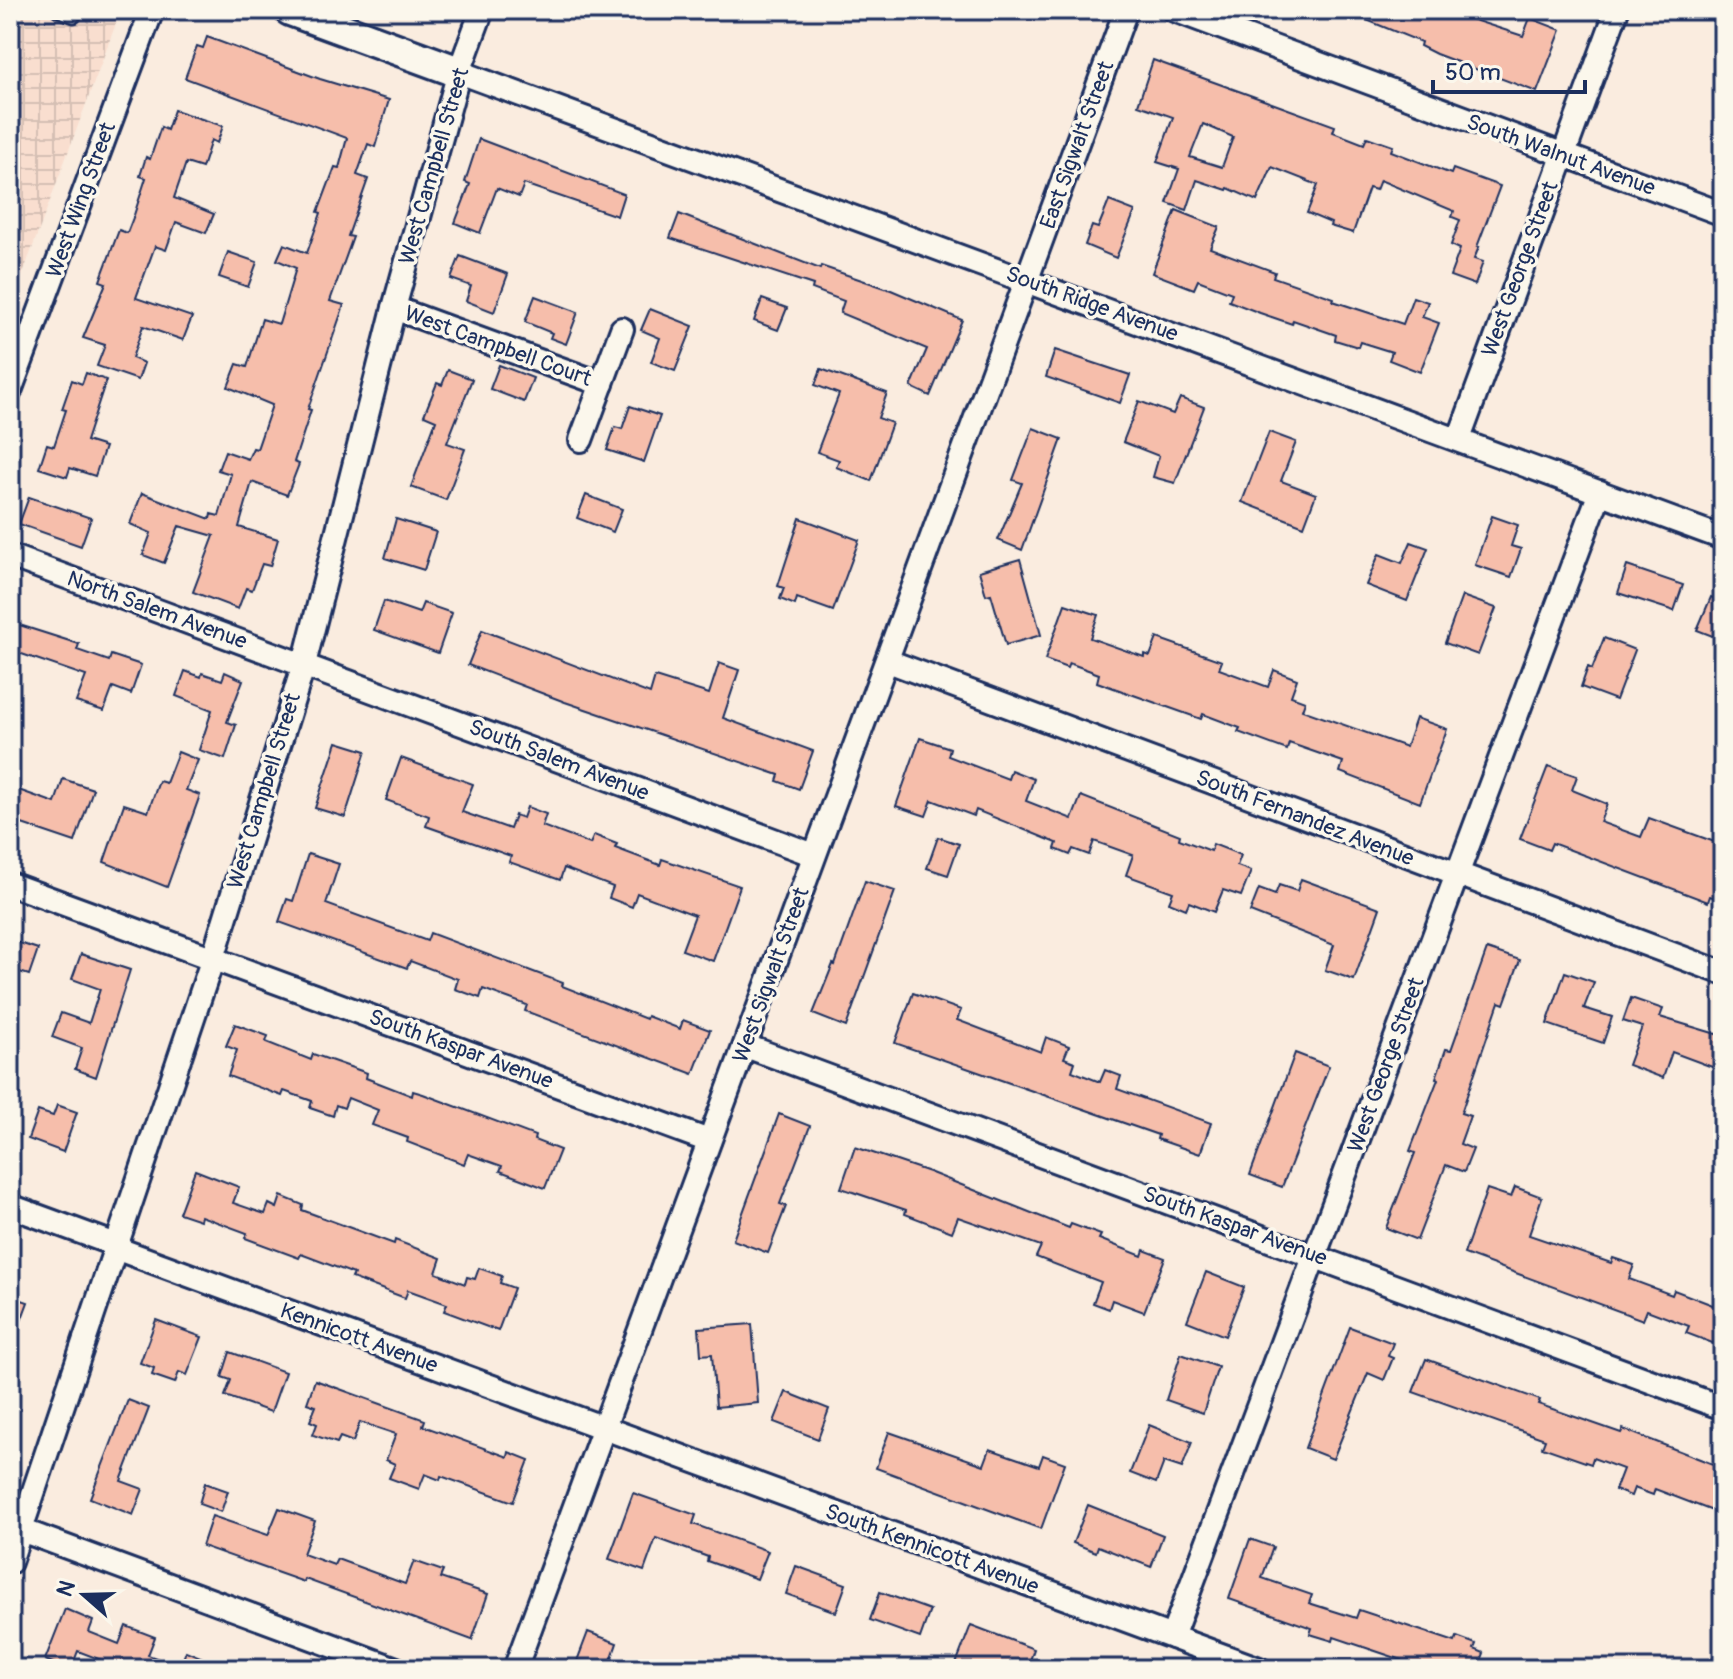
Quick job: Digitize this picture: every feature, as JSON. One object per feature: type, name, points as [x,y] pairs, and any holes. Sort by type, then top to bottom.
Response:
[{"type":"street","name":"West Wing Street","points":[[10,391],[152,10]]},
{"type":"street","points":[[290,10],[459,72]]},
{"type":"street","name":"West Campbell Street","points":[[10,1562],[213,958],[304,664],[394,308],[459,72],[482,10]]},
{"type":"street","name":"East Sigwalt Street","points":[[1028,281],[1126,10]]},
{"type":"street","name":"South Walnut Avenue","points":[[1174,10],[1723,214]]},
{"type":"street","name":"West George Street","points":[[1459,439],[1617,10]]},
{"type":"street","name":"South Ridge Avenue","points":[[459,72],[1723,538]]},
{"type":"street","name":"West Sigwalt Street","points":[[515,1669],[1028,281]]},
{"type":"street","name":"West Campbell Court","points":[[394,308],[602,384]]},
{"type":"street","name":"West Campbell Court","points":[[581,440],[622,329]]},
{"type":"street","name":"West George Street","points":[[1172,1637],[1317,1257],[1455,874],[1600,492]]},
{"type":"street","name":"North Salem Avenue","points":[[10,556],[304,664]]},
{"type":"street","name":"South Fernandez Avenue","points":[[888,661],[1723,973]]},
{"type":"street","name":"South Salem Avenue","points":[[304,664],[814,855]]},
{"type":"street","name":"South Kaspar Avenue","points":[[10,884],[709,1141]]},
{"type":"street","name":"South Kaspar Avenue","points":[[746,1046],[1723,1408]]},
{"type":"street","name":"Kennicott Avenue","points":[[10,1206],[604,1429]]},
{"type":"street","name":"South Kennicott Avenue","points":[[604,1429],[1259,1669]]},
{"type":"street","points":[[21,1530],[396,1669]]},
{"type":"lane","points":[[58,10],[74,16]]},
{"type":"lane","points":[[10,163],[14,175],[10,187]]},
{"type":"shaded area","points":[[10,10],[121,10],[10,308]]},
{"type":"building","points":[[1342,10],[1443,10],[1523,36],[1530,18],[1561,30],[1537,92],[1436,54],[1420,46],[1421,42]]},
{"type":"building","points":[[207,37],[320,79],[389,100],[375,147],[368,144],[357,175],[368,179],[348,236],[353,237],[330,301],[344,305],[308,409],[311,410],[294,462],[299,464],[287,495],[252,482],[239,527],[278,539],[270,566],[262,564],[252,590],[246,588],[238,609],[193,592],[214,536],[179,526],[164,563],[143,555],[151,533],[130,524],[142,493],[210,519],[211,514],[219,516],[231,474],[218,470],[225,451],[248,459],[253,448],[257,449],[272,405],[228,387],[237,364],[247,367],[262,319],[279,324],[296,268],[277,260],[284,244],[307,253],[321,213],[318,212],[335,167],[339,168],[347,138],[185,78],[197,46],[203,48]]},
{"type":"building","points":[[1153,60],[1335,126],[1333,132],[1364,144],[1367,137],[1393,146],[1391,151],[1451,174],[1453,169],[1500,186],[1477,247],[1474,259],[1483,262],[1475,285],[1450,276],[1460,249],[1451,245],[1460,220],[1452,217],[1454,211],[1380,180],[1376,190],[1369,188],[1353,233],[1330,226],[1331,223],[1307,213],[1318,185],[1272,167],[1257,201],[1228,188],[1197,180],[1187,210],[1167,203],[1179,169],[1157,162],[1173,117],[1138,105]],"holes":[[[1203,124],[1233,137],[1222,167],[1190,157]]]},
{"type":"building","points":[[174,110],[223,126],[217,143],[211,140],[202,168],[186,163],[174,198],[214,214],[206,233],[176,222],[166,250],[155,246],[136,298],[192,317],[183,340],[143,326],[132,358],[144,363],[138,380],[97,366],[105,345],[83,338],[106,283],[100,281],[119,230],[127,233],[134,215],[146,178],[140,176],[146,157],[150,159],[161,127],[167,130]]},
{"type":"building","points":[[479,139],[624,194],[617,216],[524,184],[519,197],[497,188],[480,233],[455,223],[470,184],[465,182]]},
{"type":"building","points":[[1109,201],[1135,211],[1116,258],[1085,245],[1092,226],[1098,228]]},
{"type":"building","points":[[1176,210],[1219,227],[1210,248],[1275,272],[1273,277],[1334,298],[1333,301],[1403,324],[1413,297],[1428,302],[1422,317],[1439,323],[1420,372],[1389,360],[1392,352],[1360,342],[1358,347],[1335,340],[1336,335],[1293,320],[1292,324],[1260,313],[1229,301],[1232,293],[1198,280],[1194,289],[1152,273]]},
{"type":"building","points":[[679,214],[820,269],[821,266],[891,290],[962,320],[930,396],[911,387],[927,349],[840,313],[844,301],[812,289],[813,285],[670,238]]},
{"type":"building","points":[[228,252],[257,262],[248,287],[219,277]]},
{"type":"building","points":[[460,256],[508,274],[494,312],[466,301],[471,286],[451,279]]},
{"type":"building","points":[[535,296],[578,312],[566,344],[550,338],[552,333],[525,322]]},
{"type":"building","points":[[762,299],[787,308],[778,330],[754,321]]},
{"type":"building","points":[[650,309],[693,326],[675,371],[651,362],[660,338],[641,330]]},
{"type":"building","points":[[1055,350],[1130,375],[1120,403],[1046,377]]},
{"type":"building","points":[[499,365],[533,378],[524,402],[490,389]]},
{"type":"building","points":[[821,369],[887,393],[878,418],[892,423],[871,481],[836,467],[839,460],[817,452],[839,394],[815,385]]},
{"type":"building","points":[[448,370],[472,379],[447,443],[465,449],[446,500],[411,487],[436,420],[424,415],[437,383],[442,385]]},
{"type":"building","points":[[86,373],[106,380],[86,441],[105,447],[95,476],[70,468],[67,477],[39,468],[47,444],[54,446],[72,380],[82,384]]},
{"type":"building","points":[[1180,398],[1204,407],[1175,483],[1153,477],[1159,456],[1123,442],[1139,401],[1173,414]]},
{"type":"building","points":[[630,406],[660,416],[644,462],[607,450],[615,427],[622,429]]},
{"type":"building","points":[[1033,428],[1062,439],[1022,550],[998,540],[1022,483],[1013,480]]},
{"type":"building","points":[[1269,432],[1296,442],[1281,481],[1316,494],[1304,526],[1242,502]]},
{"type":"building","points":[[586,495],[622,509],[613,532],[577,518]]},
{"type":"building","points":[[29,497],[91,518],[81,546],[19,524]]},
{"type":"building","points":[[1492,516],[1518,525],[1511,546],[1521,549],[1511,577],[1475,565]]},
{"type":"building","points":[[800,518],[859,540],[833,611],[797,598],[795,605],[780,599],[784,588],[778,586]]},
{"type":"building","points":[[396,519],[436,532],[424,570],[385,558]]},
{"type":"building","points":[[1411,542],[1428,548],[1407,601],[1366,585],[1379,554],[1402,563]]},
{"type":"building","points":[[1020,559],[1041,635],[1006,645],[991,594],[986,595],[979,571]]},
{"type":"building","points":[[1627,566],[1683,585],[1674,611],[1618,593]]},
{"type":"building","points":[[1462,596],[1496,608],[1478,655],[1445,643]]},
{"type":"building","points":[[1711,597],[1723,602],[1723,640],[1697,630]]},
{"type":"building","points":[[384,601],[419,613],[423,603],[452,613],[438,653],[374,630]]},
{"type":"building","points":[[1065,604],[1098,615],[1090,638],[1144,657],[1145,654],[1150,656],[1157,638],[1222,661],[1219,669],[1268,687],[1274,670],[1297,679],[1291,696],[1305,701],[1302,710],[1406,747],[1416,718],[1447,729],[1420,803],[1340,772],[1343,762],[1289,743],[1287,750],[1238,732],[1240,728],[1203,714],[1201,719],[1097,682],[1099,674],[1069,663],[1067,668],[1045,660]]},
{"type":"building","points":[[10,622],[79,644],[77,650],[109,661],[111,655],[141,665],[131,694],[113,687],[104,711],[76,702],[86,676],[10,650]]},
{"type":"building","points":[[482,630],[650,694],[655,677],[709,694],[719,663],[739,670],[723,718],[813,751],[799,789],[777,781],[779,775],[565,702],[468,665]]},
{"type":"building","points":[[1604,638],[1635,650],[1616,700],[1581,687]]},
{"type":"building","points":[[185,671],[222,680],[225,672],[243,680],[227,722],[236,725],[225,759],[199,750],[212,710],[176,696]]},
{"type":"building","points":[[920,738],[950,748],[948,756],[1008,779],[1011,770],[1034,779],[1026,801],[1072,819],[1081,796],[1180,835],[1179,839],[1211,851],[1213,844],[1241,855],[1237,866],[1251,871],[1241,896],[1223,890],[1214,912],[1189,902],[1186,909],[1169,902],[1173,892],[1126,875],[1133,855],[1094,841],[1089,855],[1073,849],[1070,855],[1055,849],[1057,843],[976,810],[974,816],[932,800],[926,816],[896,806]]},
{"type":"building","points":[[337,742],[366,751],[345,817],[315,808]]},
{"type":"building","points":[[178,752],[198,760],[186,790],[200,795],[167,887],[104,862],[124,804],[148,812],[159,781],[166,783]]},
{"type":"building","points":[[401,758],[473,784],[462,812],[510,829],[515,815],[523,818],[527,807],[546,814],[542,826],[590,844],[594,835],[617,844],[615,848],[660,865],[662,859],[740,886],[713,961],[682,950],[695,915],[637,893],[632,907],[609,898],[613,887],[564,868],[560,880],[509,862],[511,856],[426,826],[429,816],[386,800]]},
{"type":"building","points":[[1548,766],[1577,776],[1572,790],[1607,804],[1600,822],[1641,837],[1649,818],[1723,845],[1723,901],[1710,896],[1708,902],[1552,843],[1549,850],[1520,839]]},
{"type":"building","points":[[63,779],[93,789],[75,842],[10,820],[10,787],[55,803]]},
{"type":"building","points":[[938,837],[959,844],[948,875],[927,868]]},
{"type":"building","points":[[308,854],[339,864],[326,904],[427,941],[430,933],[563,983],[562,986],[646,1019],[647,1016],[680,1029],[683,1020],[710,1030],[693,1074],[525,1011],[527,1005],[483,989],[480,998],[455,989],[458,979],[410,961],[407,968],[279,922],[287,899],[293,901]]},
{"type":"building","points":[[1301,879],[1380,908],[1354,980],[1325,970],[1334,945],[1250,912],[1259,889],[1275,895],[1279,885],[1297,891]]},
{"type":"building","points":[[865,881],[895,891],[846,1027],[813,1014],[835,965]]},
{"type":"building","points":[[10,940],[38,949],[29,975],[10,969]]},
{"type":"building","points":[[1487,949],[1520,960],[1504,1004],[1499,1002],[1461,1113],[1470,1116],[1460,1144],[1473,1149],[1464,1172],[1446,1165],[1417,1240],[1386,1228],[1415,1153],[1410,1151],[1438,1079],[1446,1049],[1451,1050]]},
{"type":"building","points":[[81,954],[130,970],[96,1077],[75,1069],[82,1048],[52,1037],[61,1013],[89,1023],[100,989],[72,979]]},
{"type":"building","points":[[1565,972],[1594,982],[1584,1008],[1612,1017],[1603,1043],[1547,1024]]},
{"type":"building","points":[[913,993],[961,1010],[957,1020],[1041,1052],[1046,1037],[1069,1046],[1064,1058],[1075,1062],[1072,1071],[1100,1082],[1105,1070],[1121,1076],[1117,1089],[1211,1123],[1200,1154],[1157,1139],[1158,1135],[895,1043]]},
{"type":"building","points":[[1631,998],[1663,1009],[1660,1017],[1723,1036],[1723,1071],[1672,1052],[1663,1078],[1628,1065],[1642,1027],[1623,1021]]},
{"type":"building","points":[[235,1024],[268,1036],[266,1042],[311,1060],[313,1054],[367,1073],[366,1078],[412,1096],[413,1091],[423,1094],[535,1136],[534,1140],[560,1150],[545,1188],[500,1171],[502,1166],[468,1154],[464,1164],[407,1142],[408,1138],[372,1125],[378,1110],[348,1098],[344,1108],[336,1105],[333,1116],[310,1108],[312,1101],[284,1091],[282,1096],[228,1076],[237,1050],[226,1046]]},
{"type":"building","points":[[1295,1053],[1329,1066],[1282,1187],[1250,1175]]},
{"type":"building","points":[[57,1105],[77,1112],[63,1152],[28,1139],[38,1111],[53,1116]]},
{"type":"building","points":[[779,1114],[810,1126],[780,1204],[786,1206],[768,1253],[733,1240]]},
{"type":"building","points":[[855,1147],[929,1172],[1069,1228],[1071,1224],[1101,1235],[1099,1239],[1142,1256],[1144,1250],[1165,1258],[1144,1312],[1112,1300],[1109,1309],[1093,1303],[1101,1282],[1036,1257],[1041,1246],[958,1217],[952,1232],[905,1214],[906,1210],[841,1188]]},
{"type":"building","points":[[195,1170],[239,1187],[233,1203],[265,1214],[269,1204],[277,1208],[281,1196],[303,1205],[302,1210],[441,1258],[436,1273],[465,1284],[467,1277],[475,1279],[479,1268],[502,1276],[500,1283],[514,1288],[498,1331],[444,1311],[447,1304],[408,1290],[405,1298],[301,1254],[299,1258],[245,1238],[247,1233],[201,1216],[200,1220],[179,1213]]},
{"type":"building","points":[[1515,1187],[1542,1197],[1529,1235],[1611,1263],[1613,1258],[1634,1265],[1629,1279],[1672,1295],[1674,1290],[1723,1309],[1723,1347],[1686,1333],[1689,1326],[1647,1310],[1643,1320],[1464,1254],[1487,1189],[1511,1197]]},
{"type":"building","points":[[1206,1272],[1244,1287],[1225,1336],[1187,1321]]},
{"type":"building","points":[[10,1296],[28,1302],[12,1345],[10,1345]]},
{"type":"building","points":[[156,1320],[202,1337],[187,1375],[179,1372],[175,1383],[152,1375],[154,1368],[140,1363]]},
{"type":"building","points":[[752,1324],[758,1403],[716,1407],[712,1354],[701,1355],[699,1328]]},
{"type":"building","points":[[1350,1327],[1393,1343],[1388,1356],[1393,1358],[1384,1380],[1368,1373],[1333,1459],[1305,1448]]},
{"type":"building","points":[[230,1352],[285,1372],[271,1412],[225,1396],[231,1380],[222,1377]]},
{"type":"building","points":[[1181,1354],[1218,1367],[1203,1413],[1166,1400]]},
{"type":"building","points":[[1426,1359],[1540,1400],[1538,1404],[1621,1433],[1623,1429],[1723,1468],[1723,1515],[1655,1489],[1653,1495],[1634,1488],[1631,1496],[1615,1490],[1623,1469],[1593,1458],[1591,1464],[1542,1447],[1545,1439],[1413,1392]]},
{"type":"building","points":[[315,1380],[425,1420],[423,1426],[508,1457],[509,1452],[529,1460],[513,1502],[441,1476],[440,1480],[425,1474],[419,1489],[389,1478],[395,1464],[386,1460],[396,1434],[360,1422],[353,1442],[340,1437],[337,1443],[313,1435],[317,1424],[310,1421],[316,1406],[307,1403]]},
{"type":"building","points":[[786,1392],[829,1409],[818,1439],[774,1422]]},
{"type":"building","points":[[128,1400],[149,1408],[121,1481],[143,1489],[133,1515],[90,1498]]},
{"type":"building","points":[[1149,1425],[1192,1442],[1182,1468],[1164,1462],[1156,1483],[1130,1473]]},
{"type":"building","points":[[889,1432],[984,1465],[990,1449],[1039,1466],[1043,1455],[1065,1463],[1041,1529],[876,1468]]},
{"type":"building","points":[[205,1483],[228,1491],[221,1512],[199,1504]]},
{"type":"building","points":[[633,1493],[696,1515],[693,1524],[768,1551],[757,1579],[656,1538],[644,1571],[609,1559]]},
{"type":"building","points":[[1088,1505],[1163,1535],[1151,1567],[1098,1546],[1096,1552],[1073,1543]]},
{"type":"building","points":[[279,1508],[315,1521],[303,1554],[334,1565],[337,1559],[405,1584],[414,1561],[443,1571],[440,1578],[488,1594],[472,1640],[305,1579],[304,1582],[202,1546],[212,1516],[268,1535]]},
{"type":"building","points":[[1250,1539],[1273,1547],[1262,1578],[1312,1595],[1309,1603],[1356,1618],[1359,1610],[1455,1642],[1457,1637],[1476,1644],[1474,1649],[1484,1653],[1478,1669],[1416,1669],[1401,1663],[1402,1660],[1334,1637],[1333,1641],[1310,1634],[1312,1628],[1229,1599]]},
{"type":"building","points":[[796,1566],[846,1584],[836,1612],[786,1594]]},
{"type":"building","points":[[880,1592],[930,1610],[920,1638],[870,1620]]},
{"type":"building","points":[[65,1609],[93,1621],[89,1632],[119,1644],[126,1626],[155,1637],[148,1655],[180,1667],[186,1651],[229,1669],[110,1669],[112,1664],[78,1651],[69,1669],[45,1660]]},
{"type":"building","points":[[971,1625],[1034,1649],[1027,1669],[954,1669]]},
{"type":"building","points":[[588,1632],[617,1643],[608,1669],[574,1669]]}]
